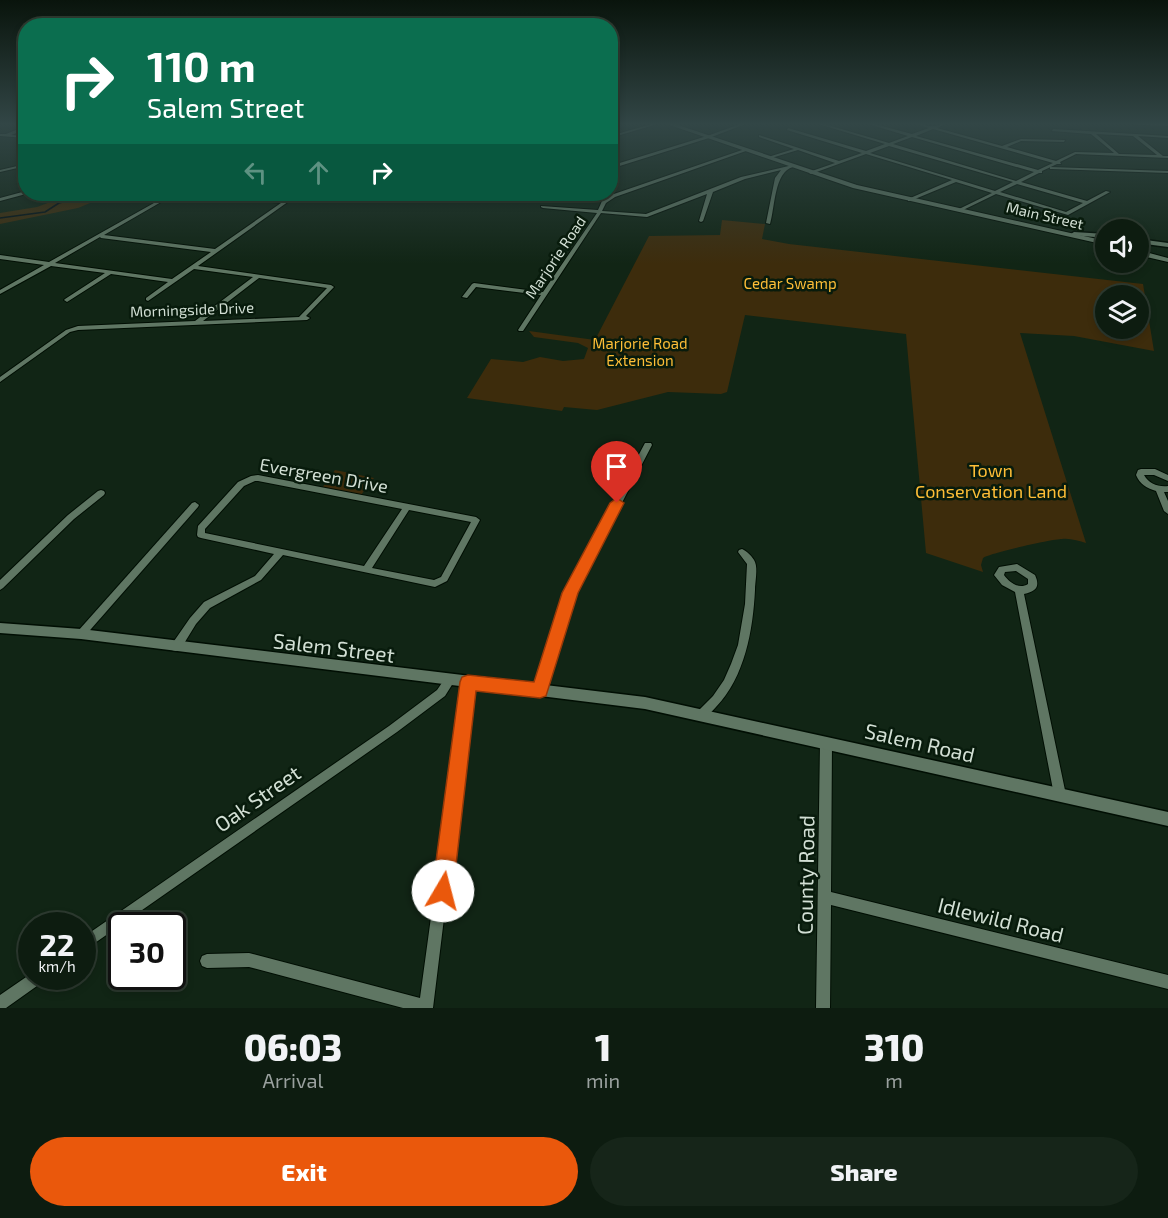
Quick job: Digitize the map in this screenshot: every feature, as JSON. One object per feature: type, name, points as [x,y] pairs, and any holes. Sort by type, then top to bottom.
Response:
[{"type":"main road","name":"Main Street","points":[[804,170],[855,187],[1095,240]]},
{"type":"main road","points":[[1149,255],[1168,260]]},
{"type":"street","name":"Marjorie Road","points":[[618,194],[687,170]]},
{"type":"street","points":[[543,207],[645,216],[749,176],[774,170]]},
{"type":"street","points":[[768,223],[778,174],[784,170]]},
{"type":"street","points":[[811,172],[816,170]]},
{"type":"street","points":[[919,170],[1066,214],[1108,192]]},
{"type":"street","points":[[975,170],[1087,203]]},
{"type":"street","points":[[1033,170],[1040,172]]},
{"type":"street","points":[[961,210],[1045,170]]},
{"type":"street","points":[[1110,170],[1168,172]]},
{"type":"street","points":[[910,200],[954,181]]},
{"type":"street","points":[[700,221],[711,190]]},
{"type":"street","points":[[0,200],[18,194]]},
{"type":"street","points":[[0,292],[161,201]]},
{"type":"street","points":[[276,201],[285,202]]},
{"type":"street","name":"Marjorie Road","points":[[521,330],[606,201]]},
{"type":"street","points":[[148,299],[285,202]]},
{"type":"street","points":[[1074,234],[1095,235]]},
{"type":"street","points":[[101,236],[215,251]]},
{"type":"street","points":[[1149,242],[1168,245]]},
{"type":"street","points":[[0,257],[173,280]]},
{"type":"street","points":[[192,267],[258,276]]},
{"type":"street","points":[[67,300],[111,272]]},
{"type":"street","points":[[197,322],[258,276]]},
{"type":"street","name":"Morningside Drive","points":[[0,380],[68,331],[78,328],[304,318],[331,287],[258,276]]},
{"type":"street","points":[[465,297],[474,285],[545,294]]},
{"type":"street","points":[[540,690],[570,593],[648,445]]},
{"type":"street","points":[[1168,478],[1152,471],[1140,474],[1143,481],[1164,489],[1168,511]]},
{"type":"street","name":"Evergreen Drive","points":[[254,478],[476,520],[444,579],[439,584],[280,552],[204,536],[199,531],[241,484],[254,478]]},
{"type":"street","points":[[0,586],[71,517],[100,493]]},
{"type":"street","points":[[81,634],[195,505]]},
{"type":"street","name":"Evergreen Drive","points":[[366,570],[407,507]]},
{"type":"street","points":[[176,647],[207,605],[258,578],[280,552]]},
{"type":"street","points":[[702,714],[717,702],[732,677],[745,636],[750,603],[751,563],[742,552]]},
{"type":"street","points":[[1019,590],[1060,795]]},
{"type":"street","name":"Salem Street","points":[[0,628],[81,634],[663,706]]},
{"type":"street","name":"Oak Street","points":[[96,936],[401,723],[441,693],[450,680]]},
{"type":"street","points":[[207,962],[249,960],[426,1008],[468,682]]},
{"type":"street","name":"Salem Road","points":[[663,706],[1168,819]]},
{"type":"street","name":"County Road","points":[[822,1008],[825,743]]},
{"type":"street","name":"Idlewild Road","points":[[824,897],[1168,982]]},
{"type":"street","points":[[0,1004],[20,990]]},
{"type":"green space","points":[[53,201],[95,201],[78,208],[0,224],[0,213],[37,207]]},
{"type":"green space","points":[[722,220],[765,224],[762,239],[789,244],[1143,284],[1095,285],[1095,339],[1149,339],[1149,321],[1154,351],[1074,336],[1020,333],[1086,543],[1068,539],[1056,540],[997,553],[983,558],[981,565],[983,572],[926,553],[906,334],[745,315],[727,392],[721,394],[668,392],[597,410],[564,407],[562,411],[467,398],[491,359],[523,362],[540,357],[563,361],[584,359],[588,348],[578,343],[534,337],[529,331],[595,340],[649,236],[720,235]]},
{"type":"green space","points":[[335,470],[374,478],[361,495],[322,488]]},
{"type":"waterway","points":[[0,218],[45,212],[67,201]]},
{"type":"route","points":[[443,891],[468,682],[540,690],[563,610],[577,578],[617,503]]},
{"type":"park label","name":"Cedar Swamp","points":[[790,283]]},
{"type":"park label","name":"Marjorie Road Extension","points":[[640,352]]},
{"type":"park label","name":"Town Conservation Land","points":[[991,480]]}]
